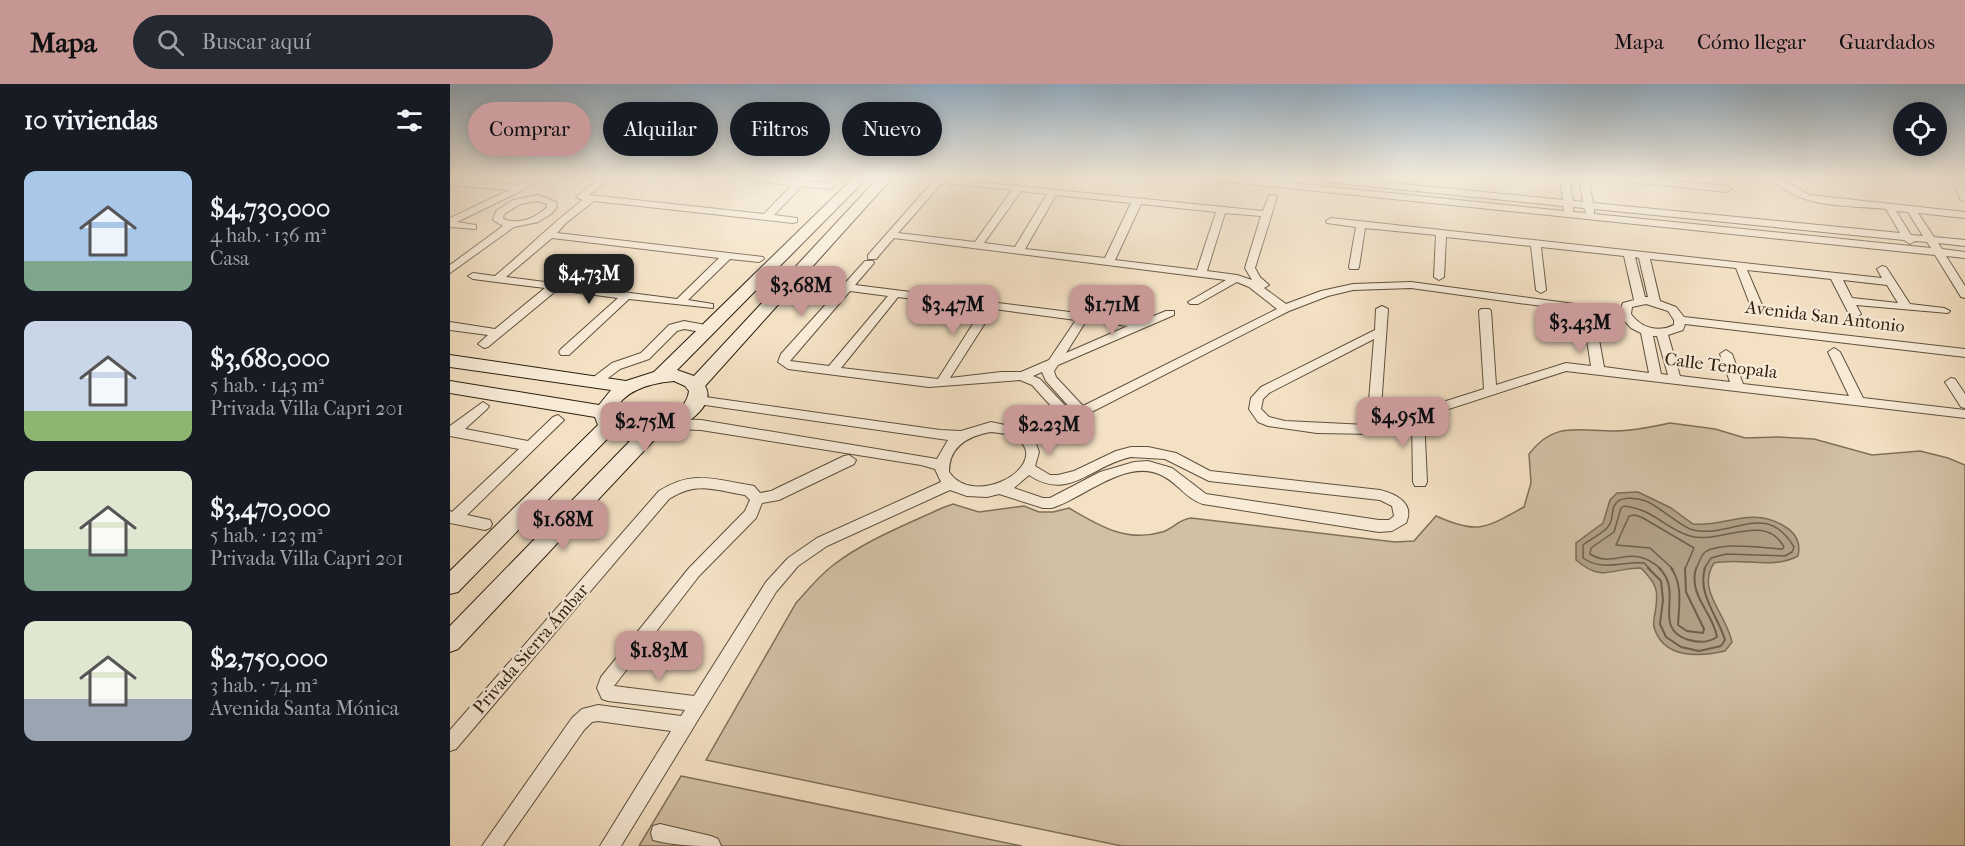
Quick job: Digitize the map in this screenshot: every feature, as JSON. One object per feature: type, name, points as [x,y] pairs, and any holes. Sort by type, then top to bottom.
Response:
[{"type":"street","points":[[450,223],[465,214]]},
{"type":"street","points":[[479,214],[504,220],[537,218],[562,221]]},
{"type":"street","points":[[450,270],[504,220],[508,214]]},
{"type":"street","points":[[537,218],[543,214]]},
{"type":"street","points":[[497,279],[550,236],[572,214]]},
{"type":"street","points":[[733,214],[793,220]]},
{"type":"street","points":[[766,217],[769,214]]},
{"type":"street","points":[[660,376],[824,214]]},
{"type":"street","points":[[450,387],[606,420],[621,435],[648,434],[674,424],[687,415],[697,392],[854,214]]},
{"type":"street","points":[[910,214],[785,357],[784,362],[788,365],[941,383],[1000,376],[1022,376],[1170,313]]},
{"type":"street","points":[[978,245],[1000,214]]},
{"type":"street","points":[[1019,250],[1040,214]]},
{"type":"street","points":[[1109,261],[1131,214]]},
{"type":"street","points":[[1201,273],[1220,214]]},
{"type":"street","points":[[1262,214],[1267,214],[1250,268],[1252,273],[1289,308]]},
{"type":"street","points":[[1555,214],[1965,255]]},
{"type":"street","points":[[1590,214],[1590,218]]},
{"type":"street","points":[[1664,214],[1965,243]]},
{"type":"street","points":[[1893,214],[1915,249]]},
{"type":"street","points":[[1914,214],[1965,295]]},
{"type":"street","points":[[450,260],[504,220]]},
{"type":"street","points":[[1332,221],[1890,282]]},
{"type":"street","points":[[450,223],[472,227]]},
{"type":"street","points":[[1354,267],[1361,224]]},
{"type":"street","points":[[1439,277],[1441,234]]},
{"type":"street","points":[[891,235],[1237,278],[1253,285],[1289,308]]},
{"type":"street","points":[[550,236],[759,259]]},
{"type":"street","points":[[1536,244],[1541,290]]},
{"type":"street","points":[[1629,254],[1640,300]]},
{"type":"street","points":[[680,302],[728,255]]},
{"type":"street","points":[[1644,255],[1655,302]]},
{"type":"street","points":[[1740,266],[1759,312]]},
{"type":"street","points":[[1882,269],[1906,307]]},
{"type":"street","points":[[473,276],[709,306]]},
{"type":"street","points":[[1835,276],[1855,314]]},
{"type":"street","points":[[1194,302],[1237,278]]},
{"type":"street","points":[[1028,439],[1289,308],[1325,293],[1353,287],[1411,285],[1624,314],[1632,323],[1646,330],[1662,333],[1679,327],[1680,320],[1672,309],[1655,302],[1640,300],[1627,305],[1624,314]]},
{"type":"street","points":[[484,344],[555,286]]},
{"type":"street","points":[[847,287],[1145,325]]},
{"type":"street","points":[[833,370],[895,294]]},
{"type":"street","points":[[565,352],[627,295]]},
{"type":"street","points":[[1849,301],[1944,311]]},
{"type":"street","points":[[941,383],[990,306]]},
{"type":"street","points":[[1373,429],[1382,309]]},
{"type":"street","points":[[1485,311],[1490,390]]},
{"type":"street","points":[[1080,411],[1050,378],[1048,371],[1083,317]]},
{"type":"street","name":"Avenida San Antonio","points":[[1680,320],[1965,353]]},
{"type":"street","points":[[595,382],[616,366],[645,356],[672,328],[684,325],[707,329]]},
{"type":"street","points":[[450,326],[498,333]]},
{"type":"street","points":[[1646,330],[1656,376]]},
{"type":"street","name":"Calle Tenopala","points":[[1381,331],[1265,390],[1257,399],[1255,409],[1263,420],[1277,424],[1357,431],[1373,429],[1566,367],[1965,414]]},
{"type":"street","points":[[1662,333],[1675,379]]},
{"type":"street","points":[[1592,334],[1598,369]]},
{"type":"street","points":[[1834,352],[1858,401]]},
{"type":"street","points":[[1726,354],[1738,387]]},
{"type":"street","points":[[450,360],[629,387]]},
{"type":"street","points":[[450,585],[606,420],[616,396],[629,387],[660,376],[675,375],[687,378],[697,392],[928,433],[962,436]]},
{"type":"street","points":[[1022,376],[1036,382],[1068,417]]},
{"type":"street","points":[[1951,382],[1965,404]]},
{"type":"street","points":[[452,431],[483,406]]},
{"type":"street","points":[[1418,414],[1420,482]]},
{"type":"street","points":[[453,517],[558,420]]},
{"type":"street","points":[[674,424],[701,425],[941,465]]},
{"type":"street","points":[[1005,427],[1028,439],[1033,458],[1029,469],[1012,484],[1001,489],[972,493],[950,484],[942,472],[944,454],[951,444],[976,429],[1005,427]]},
{"type":"street","points":[[452,431],[530,446]]},
{"type":"street","points":[[450,642],[648,434]]},
{"type":"street","points":[[1001,489],[1043,503],[1052,503],[1124,468],[1145,466],[1162,470],[1192,494],[1213,501],[1379,526],[1392,525],[1401,519],[1402,511],[1399,503],[1392,498],[1380,495],[1220,477],[1195,472],[1176,459],[1155,453],[1130,452],[1111,456],[1060,481],[1048,480],[1029,469]]},
{"type":"street","points":[[697,704],[608,693],[605,688],[607,682],[694,572],[751,514],[757,499],[774,496],[849,460]]},
{"type":"street","points":[[1079,473],[1092,484]]},
{"type":"street","points":[[1213,501],[1220,477]]},
{"type":"street","name":"Privada Sierra Ámbar","points":[[450,744],[664,495],[680,485],[697,482],[749,490],[757,499]]},
{"type":"street","points":[[610,846],[771,586],[793,562],[830,538],[950,484]]},
{"type":"street","points":[[453,517],[485,524]]},
{"type":"street","points":[[492,846],[578,724],[588,715],[598,713],[684,725]]},
{"type":"street","points":[[660,833],[711,846]]},
{"type":"shaded area","points":[[1670,423],[1715,429],[1745,438],[1814,439],[1872,455],[1920,451],[1965,465],[1965,846],[1122,846],[706,760],[796,603],[817,579],[844,557],[871,541],[953,504],[979,512],[1024,506],[1039,512],[1053,512],[1069,508],[1102,526],[1124,534],[1136,535],[1162,532],[1191,518],[1395,542],[1414,541],[1436,516],[1462,526],[1482,526],[1500,520],[1524,507],[1531,483],[1529,454],[1548,436],[1567,430],[1621,431]]},
{"type":"shaded area","points":[[681,776],[1022,846],[639,846]]},
{"type":"water","points":[[1638,492],[1671,508],[1693,524],[1749,517],[1760,518],[1772,520],[1784,526],[1797,539],[1798,556],[1788,560],[1767,563],[1735,561],[1714,563],[1709,573],[1708,583],[1732,642],[1725,651],[1704,654],[1683,653],[1665,645],[1654,625],[1656,588],[1641,568],[1600,573],[1585,567],[1576,560],[1576,543],[1603,523],[1610,500],[1617,493]]}]
